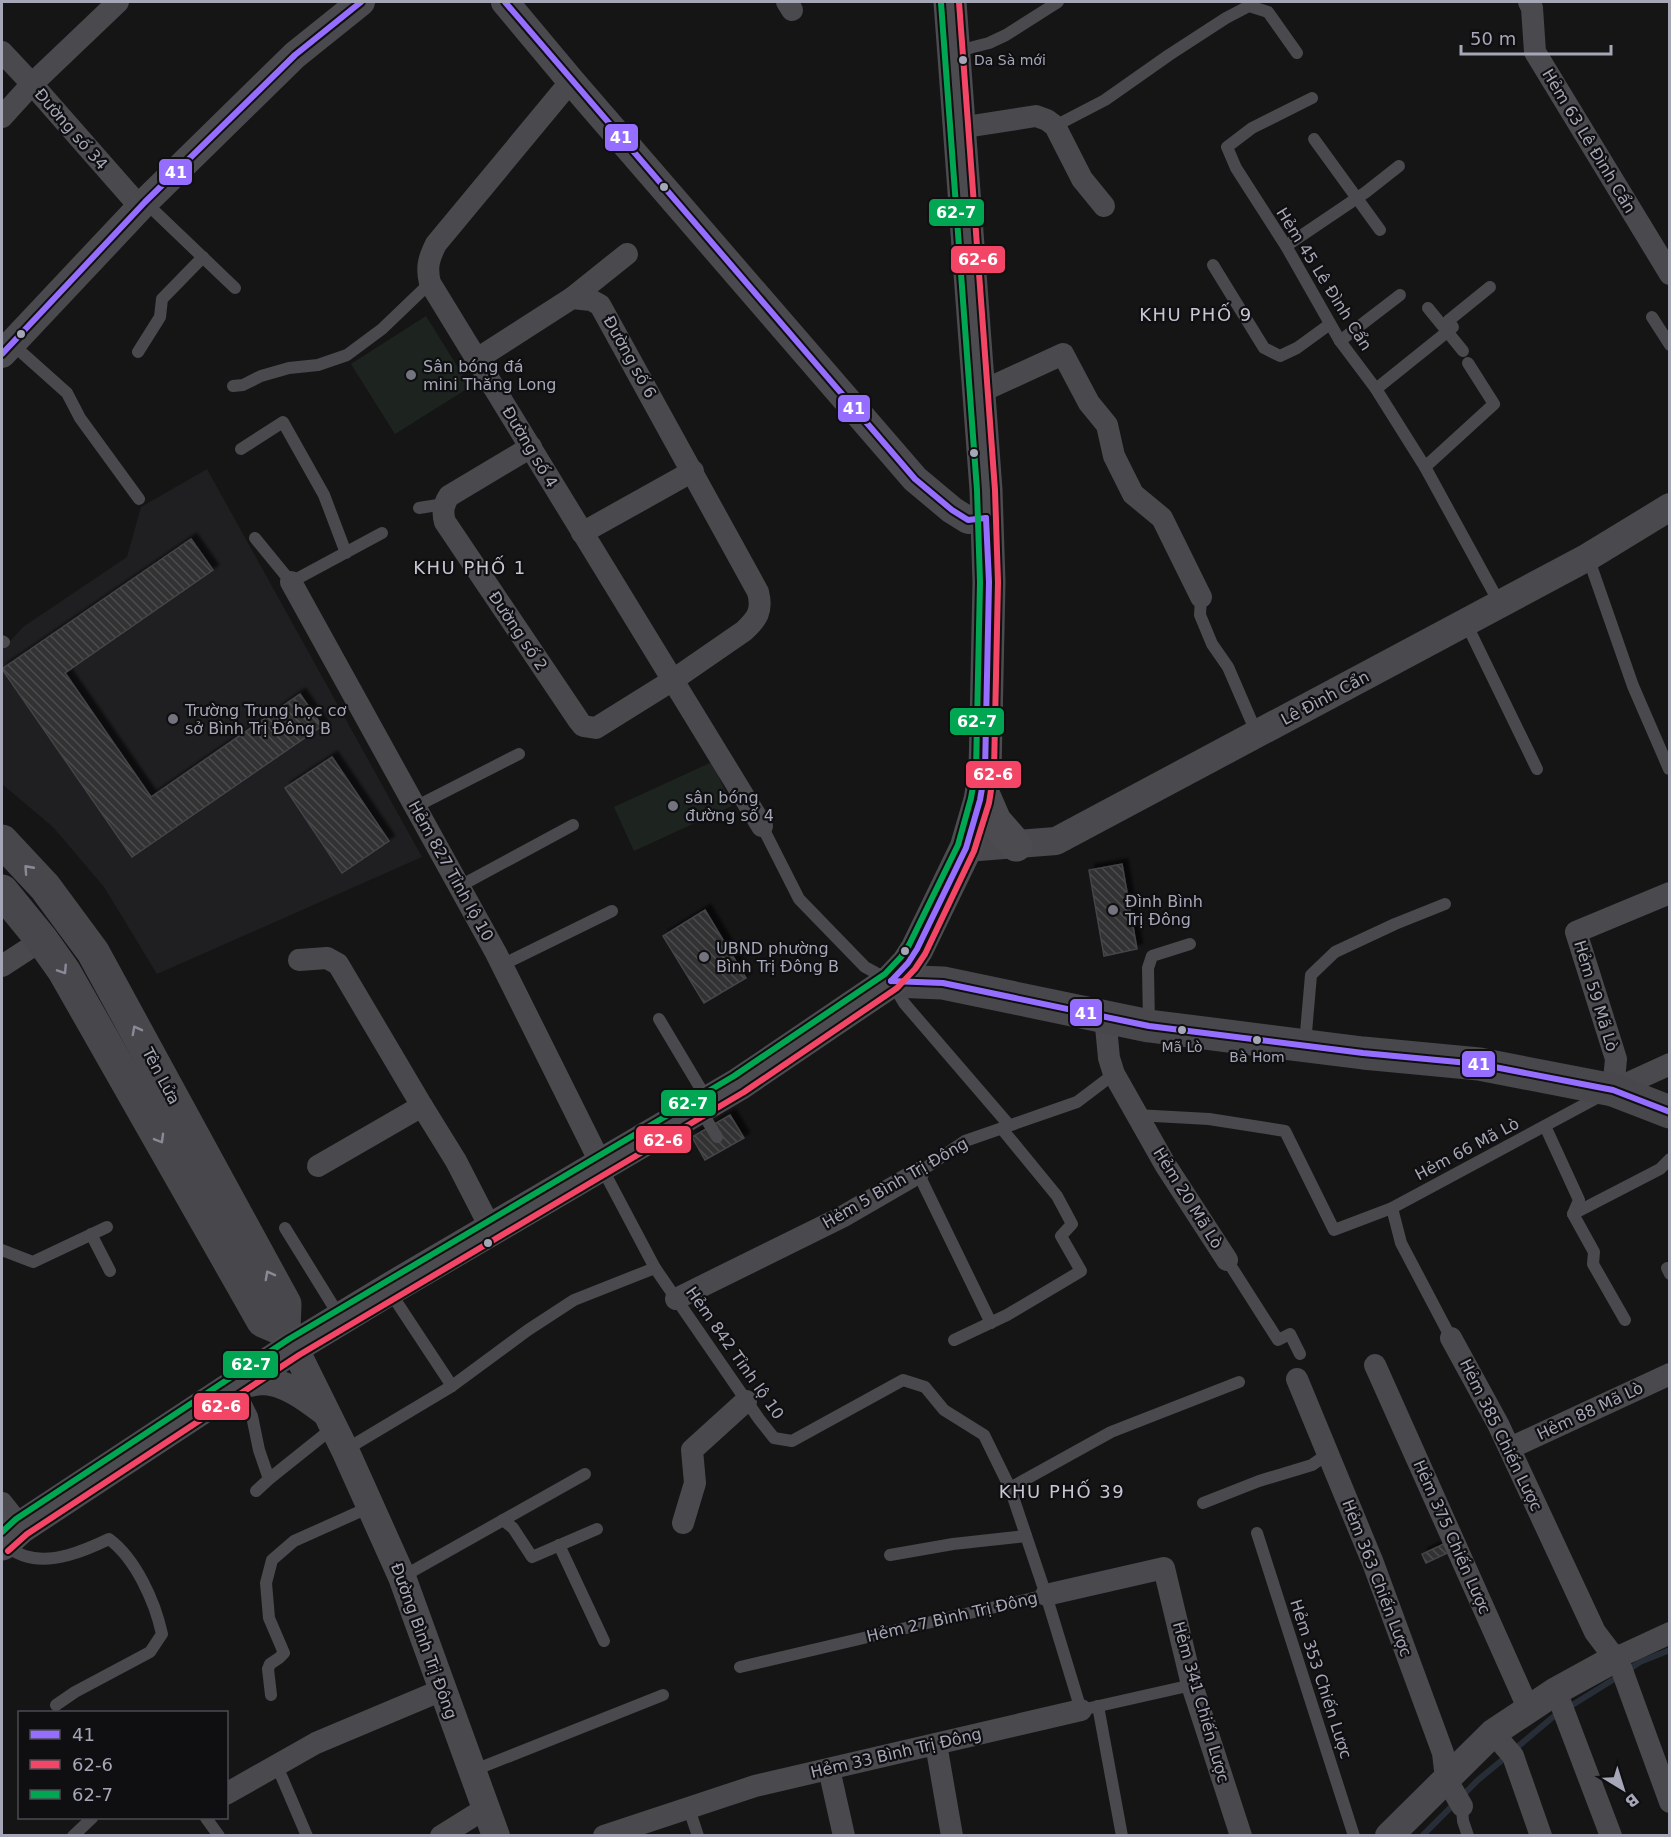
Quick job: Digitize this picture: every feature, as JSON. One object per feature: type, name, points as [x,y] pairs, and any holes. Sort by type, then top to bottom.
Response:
[{"type":"main road","points":[[6,1530],[237,1385],[289,1339],[341,1318],[765,1068],[891,981],[908,963],[917,949],[966,848],[982,791],[985,771],[989,594],[986,519],[950,2]]},
{"type":"main road","points":[[982,791],[995,820],[1016,845]]},
{"type":"main road","name":"Tên Lửa","points":[[2,841],[45,887],[93,952],[285,1304],[289,1339]]},
{"type":"main road","name":"Tên Lửa","points":[[2,891],[64,971],[263,1321],[289,1339]]},
{"type":"main road","points":[[891,981],[943,983],[1149,1026],[1363,1053],[1479,1064],[1613,1089],[1670,1112]]},
{"type":"street","points":[[2,117],[32,84],[118,2]]},
{"type":"street","points":[[6,349],[142,204],[295,55],[361,2]]},
{"type":"street","points":[[505,2],[915,478],[952,510],[968,520],[986,519]]},
{"type":"street","name":"Hẻm 63 Lê Đình Cẩn","points":[[1529,2],[1532,8],[1535,52],[1670,274]]},
{"type":"street","name":"Đường số 34","points":[[2,52],[142,204]]},
{"type":"street","points":[[430,283],[427,270],[436,244],[571,81]]},
{"type":"street","points":[[959,128],[1036,116],[1047,120],[1055,126],[1082,179],[1104,206]]},
{"type":"street","points":[[477,358],[572,298],[627,254]]},
{"type":"street","name":"Đường số 4","points":[[430,283],[762,826]]},
{"type":"street","name":"Đường số 6","points":[[572,298],[591,300],[600,305],[605,312],[758,592],[761,603],[759,613],[753,623],[673,680]]},
{"type":"street","points":[[978,393],[1064,354],[1089,403],[1107,425],[1114,456],[1133,494],[1162,518],[1201,597]]},
{"type":"street","points":[[444,504],[456,490],[531,447]]},
{"type":"street","points":[[582,533],[693,471]]},
{"type":"street","name":"Đường số 2","points":[[444,504],[442,514],[445,522],[584,726],[590,728],[603,725],[673,680]]},
{"type":"street","name":"Lê Đình Cẩn","points":[[966,848],[1056,841],[1588,557],[1670,507]]},
{"type":"street","name":"Hẻm 827 Tỉnh lộ 10","points":[[291,582],[502,965],[601,1164]]},
{"type":"street","name":"Hẻm 59 Mã Lò","points":[[1613,1089],[1616,1059],[1576,932],[1670,893]]},
{"type":"street","points":[[2,966],[42,940]]},
{"type":"street","points":[[299,960],[327,958],[338,964],[456,1161],[491,1229]]},
{"type":"street","name":"Hẻm 20 Mã Lò","points":[[1105,1016],[1109,1058],[1114,1074],[1166,1166],[1227,1260]]},
{"type":"street","points":[[1613,1089],[1670,1064]]},
{"type":"street","points":[[318,1166],[422,1106]]},
{"type":"street","name":"Hẻm 5 Bình Trị Đông","points":[[676,1299],[842,1217],[918,1173]]},
{"type":"street","name":"Hẻm 385 Chiến Lược","points":[[1451,1338],[1510,1448],[1595,1632],[1621,1668],[1670,1802]]},
{"type":"street","name":"Đường Bình Trị Đông","points":[[289,1339],[335,1430],[402,1577],[496,1836]]},
{"type":"street","name":"Hẻm 375 Chiến Lược","points":[[1375,1365],[1529,1710]]},
{"type":"street","name":"Hẻm 88 Mã Lò","points":[[1510,1448],[1670,1374]]},
{"type":"street","name":"Hẻm 363 Chiến Lược","points":[[1297,1380],[1373,1563],[1443,1753],[1454,1791]]},
{"type":"street","points":[[237,1385],[262,1381],[285,1387],[309,1400],[335,1430]]},
{"type":"street","points":[[683,1523],[696,1483],[692,1450],[746,1401]]},
{"type":"street","name":"Hẻm 27 Bình Trị Đông","points":[[1046,1595],[1164,1568]]},
{"type":"street","name":"Hẻm 341 Chiến Lược","points":[[1164,1568],[1192,1685],[1241,1836]]},
{"type":"street","points":[[1396,1833],[1454,1791],[1502,1744],[1529,1710],[1560,1701],[1621,1668],[1670,1633]]},
{"type":"street","points":[[228,1793],[316,1743],[442,1690]]},
{"type":"street","points":[[1560,1701],[1611,1836]]},
{"type":"street","name":"Hẻm 33 Bình Trị Đông","points":[[604,1836],[755,1786],[1089,1708]]},
{"type":"street","points":[[936,1744],[952,1836]]},
{"type":"street","points":[[1502,1744],[1541,1836]]},
{"type":"street","points":[[829,1769],[844,1836]]},
{"type":"street","points":[[441,1836],[486,1808]]},
{"type":"lane","points":[[953,53],[1006,35],[1058,2]]},
{"type":"lane","points":[[1055,126],[1105,100],[1178,49],[1249,6],[1268,12],[1297,53]]},
{"type":"lane","name":"Hẻm 45 Lê Đình Cẩn","points":[[1312,98],[1252,128],[1227,147],[1236,168],[1286,246],[1340,341],[1376,389],[1425,467],[1500,604]]},
{"type":"lane","points":[[1314,139],[1380,230]]},
{"type":"lane","points":[[1286,246],[1356,199],[1399,166]]},
{"type":"lane","points":[[142,204],[235,288]]},
{"type":"lane","points":[[138,352],[160,317],[162,299],[203,257]]},
{"type":"lane","points":[[1213,265],[1264,348],[1280,356],[1297,348],[1330,324]]},
{"type":"lane","points":[[233,386],[243,385],[261,376],[289,368],[318,365],[347,355],[382,329],[430,283]]},
{"type":"lane","points":[[1376,389],[1453,327],[1448,321],[1490,287]]},
{"type":"lane","points":[[1340,341],[1400,295]]},
{"type":"lane","points":[[1428,308],[1462,351]]},
{"type":"lane","points":[[1652,317],[1670,345]]},
{"type":"lane","points":[[6,349],[66,393],[80,418],[139,499]]},
{"type":"lane","points":[[1425,467],[1494,404],[1468,363]]},
{"type":"lane","points":[[241,449],[283,422],[324,495],[346,553]]},
{"type":"lane","points":[[419,508],[444,504]]},
{"type":"lane","points":[[255,538],[291,582],[382,533]]},
{"type":"lane","points":[[1588,557],[1634,686],[1669,769]]},
{"type":"lane","points":[[1201,597],[1200,615],[1212,644],[1228,667],[1257,734]]},
{"type":"lane","points":[[1466,623],[1537,769]]},
{"type":"lane","points":[[415,807],[519,754]]},
{"type":"lane","points":[[459,886],[573,825]]},
{"type":"lane","points":[[762,826],[798,899],[865,967],[891,981],[904,1003],[1006,1127],[1057,1196],[1072,1224],[1061,1236],[1081,1271],[991,1323],[954,1340]]},
{"type":"lane","points":[[1305,1045],[1311,975],[1335,952],[1445,904]]},
{"type":"lane","points":[[502,965],[612,911]]},
{"type":"lane","points":[[1149,1026],[1148,968],[1152,956],[1190,944]]},
{"type":"lane","points":[[660,1019],[704,1105],[717,1137]]},
{"type":"lane","name":"Hẻm 5 Bình Trị Đông","points":[[918,1173],[964,1140],[1077,1102],[1114,1074]]},
{"type":"lane","name":"Hẻm 66 Mã Lò","points":[[1136,1114],[1209,1119],[1285,1131],[1335,1230],[1392,1208],[1613,1089]]},
{"type":"lane","points":[[1545,1126],[1579,1200],[1573,1214]]},
{"type":"lane","points":[[1573,1214],[1660,1169],[1670,1159]]},
{"type":"lane","name":"Hẻm 842 Tỉnh lộ 10","points":[[601,1164],[655,1268],[774,1438],[792,1441],[903,1380],[925,1388],[944,1410],[984,1435],[1010,1488],[1046,1595],[1089,1708],[1122,1836]]},
{"type":"lane","points":[[918,1173],[991,1323]]},
{"type":"lane","name":"Hẻm 385 Chiến Lược","points":[[1392,1208],[1401,1243],[1451,1338]]},
{"type":"lane","points":[[1573,1214],[1594,1251],[1593,1264],[1624,1320]]},
{"type":"lane","points":[[2,1250],[33,1262],[107,1227]]},
{"type":"lane","points":[[285,1228],[341,1318]]},
{"type":"lane","points":[[91,1234],[110,1271]]},
{"type":"lane","name":"Hẻm 20 Mã Lò","points":[[1227,1260],[1278,1340],[1290,1334],[1300,1354]]},
{"type":"lane","points":[[256,1491],[335,1430],[452,1386],[528,1330],[574,1300],[655,1268]]},
{"type":"lane","points":[[388,1290],[452,1386]]},
{"type":"lane","points":[[1010,1488],[1111,1432],[1239,1382]]},
{"type":"lane","points":[[237,1385],[252,1416],[259,1450],[269,1479]]},
{"type":"lane","points":[[1203,1503],[1259,1481],[1312,1465],[1329,1453]]},
{"type":"lane","points":[[402,1577],[585,1474]]},
{"type":"lane","points":[[271,1695],[268,1669],[270,1664],[284,1653],[268,1618],[266,1583],[272,1560],[294,1541],[370,1507]]},
{"type":"lane","points":[[503,1520],[513,1528],[532,1557],[597,1529]]},
{"type":"lane","points":[[6,1530],[28,1557],[59,1557],[83,1551],[110,1539],[117,1545],[147,1587],[159,1618],[162,1634],[150,1652],[75,1692],[56,1705]]},
{"type":"lane","name":"Hẻm 353 Chiến Lược","points":[[1257,1533],[1354,1836]]},
{"type":"lane","points":[[890,1555],[953,1544],[1026,1536]]},
{"type":"lane","points":[[559,1545],[604,1641]]},
{"type":"lane","name":"Hẻm 27 Bình Trị Đông","points":[[740,1667],[1046,1595]]},
{"type":"lane","name":"Hẻm 33 Bình Trị Đông","points":[[1089,1708],[1192,1685]]},
{"type":"lane","points":[[472,1771],[663,1695]]},
{"type":"lane","points":[[277,1766],[307,1836]]},
{"type":"lane","points":[[1454,1791],[1468,1836]]},
{"type":"lane","points":[[689,1809],[698,1836]]},
{"type":"lane","points":[[73,1836],[92,1819]]},
{"type":"lane","points":[[207,1819],[219,1836]]},
{"type":"shaded area","name":"Sân bóng đá mini Thăng Long","points":[[426,316],[470,387],[395,434],[351,364]]},
{"type":"shaded area","name":"Trường Trung học cơ sở Bình Trị Đông B","points":[[207,469],[422,857],[157,974],[104,887],[53,827],[2,784],[2,650],[23,627],[127,557],[141,507]]},
{"type":"shaded area","name":"sân bóng đường số 4","points":[[712,762],[732,806],[634,851],[614,807]]},
{"type":"building","points":[[191,539],[213,570],[65,673],[151,797],[300,694],[322,726],[132,857],[2,669]]},
{"type":"building","points":[[332,757],[389,841],[342,873],[285,788]]},
{"type":"building","name":"Đình Bình Trị Đông","points":[[1122,864],[1137,949],[1104,956],[1089,870]]},
{"type":"building","name":"UBND phường Bình Trị Đông B","points":[[705,910],[746,978],[704,1003],[663,936]]},
{"type":"building","points":[[730,1115],[744,1138],[705,1160],[692,1137]]},
{"type":"building","points":[[1448,1542],[1452,1551],[1426,1563],[1422,1554]]},
{"type":"waterway","points":[[1628,1670],[1640,1662],[1670,1650]]},
{"type":"waterway","points":[[1515,1749],[1553,1717],[1619,1676]]},
{"type":"waterway","points":[[1422,1836],[1478,1780],[1507,1756]]},
{"type":"transit line","name":"41","points":[[2,354],[145,202],[295,55],[361,2]]},
{"type":"transit line","name":"41","points":[[505,2],[915,479],[952,510],[968,520],[986,518]]},
{"type":"transit line","name":"62-6","points":[[8,1551],[27,1534],[299,1355],[744,1092],[897,988],[915,969],[925,954],[974,851],[989,803],[994,771],[998,582],[995,490],[959,2]]},
{"type":"transit line","name":"62-7","points":[[2,1532],[16,1519],[289,1339],[734,1076],[885,974],[909,945],[958,845],[976,770],[980,582],[977,490],[941,3]]},
{"type":"transit line","name":"41","points":[[891,981],[908,963],[917,949],[966,848],[980,800],[985,771],[989,582],[986,518]]},
{"type":"transit line","name":"41","points":[[891,981],[943,983],[1149,1026],[1363,1053],[1479,1064],[1613,1090],[1670,1112]]},
{"type":"place","name":"Da Sà mới","points":[[963,60]]},
{"type":"place","name":"Sân bóng đá mini Thăng Long","points":[[411,375]]},
{"type":"place","name":"Trường Trung học cơ sở Bình Trị Đông B","points":[[173,719]]},
{"type":"place","name":"sân bóng đường số 4","points":[[673,806]]},
{"type":"place","name":"Đình Bình Trị Đông","points":[[1113,910]]},
{"type":"place","name":"UBND phường Bình Trị Đông B","points":[[704,957]]},
{"type":"place","name":"Mã Lò","points":[[1182,1030]]},
{"type":"place","name":"Bà Hom","points":[[1257,1040]]},
{"type":"district","name":"KHU PHỐ 9","points":[[1196,314]]},
{"type":"district","name":"KHU PHỐ 1","points":[[470,567]]},
{"type":"district","name":"KHU PHỐ 39","points":[[1062,1491]]}]
